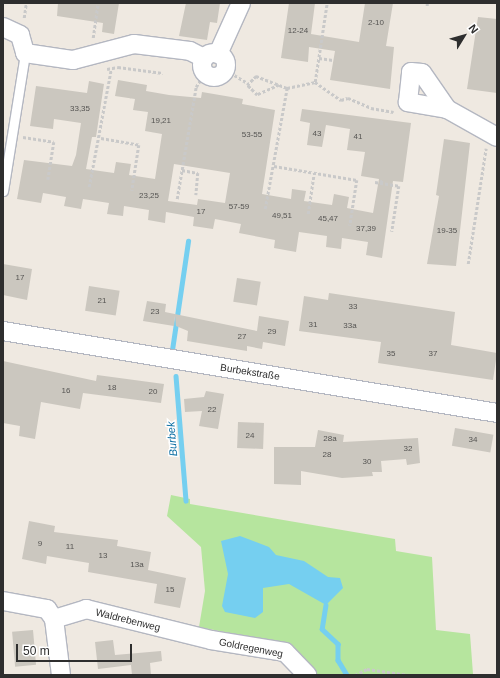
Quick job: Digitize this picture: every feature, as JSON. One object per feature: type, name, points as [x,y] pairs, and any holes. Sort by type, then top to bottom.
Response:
[{"type":"street","points":[[209,62],[241,3]]},
{"type":"street","points":[[3,27],[20,35],[25,53],[73,60],[95,56],[121,45],[134,44],[190,51],[209,62],[225,59],[226,70]]},
{"type":"street","points":[[447,109],[493,136]]},
{"type":"street","name":"Burbekstraße","points":[[3,331],[497,413]]},
{"type":"street","points":[[3,601],[47,609],[54,619],[61,675]]},
{"type":"street","name":"Waldrebenweg","points":[[54,619],[86,609],[210,640]]},
{"type":"street","name":"Goldregenweg","points":[[210,640],[285,652],[307,675]]},
{"type":"lane","points":[[3,191],[25,53]]},
{"type":"path","points":[[98,3],[92,43],[95,56],[103,68],[111,70],[118,66],[163,73]]},
{"type":"path","points":[[315,82],[327,3]]},
{"type":"path","points":[[319,58],[334,60]]},
{"type":"path","points":[[177,199],[196,87],[209,62]]},
{"type":"path","points":[[89,187],[96,148],[101,138],[111,70]]},
{"type":"path","points":[[226,70],[248,83],[250,92],[257,95],[279,85]]},
{"type":"path","points":[[248,83],[258,76],[287,88],[315,82],[341,100],[348,98],[371,108],[396,112]]},
{"type":"path","points":[[265,209],[287,88]]},
{"type":"path","points":[[12,135],[54,142],[48,180]]},
{"type":"path","points":[[468,264],[493,136]]},
{"type":"path","points":[[101,138],[139,145],[132,190]]},
{"type":"path","points":[[274,166],[357,180],[350,225]]},
{"type":"path","points":[[182,170],[198,173],[196,195]]},
{"type":"path","points":[[308,214],[314,173]]},
{"type":"path","points":[[381,183],[382,179]]},
{"type":"path","points":[[375,182],[399,186],[392,231]]},
{"type":"path","points":[[355,675],[358,672],[367,669],[409,675]]},
{"type":"green space","points":[[171,495],[190,499],[190,504],[395,539],[396,551],[432,557],[436,630],[470,634],[473,674],[478,675],[315,675],[291,645],[199,627],[205,591],[201,547],[167,516]]},
{"type":"water","points":[[240,536],[269,547],[276,555],[304,561],[328,577],[340,578],[343,588],[326,605],[289,584],[263,588],[263,612],[255,618],[225,612],[222,606],[228,574],[221,541]]},
{"type":"building","points":[[58,3],[119,3],[114,34],[102,32],[103,23],[57,16]]},
{"type":"building","points":[[186,3],[220,3],[217,23],[210,22],[207,40],[179,36]]},
{"type":"building","points":[[289,3],[315,3],[311,34],[359,42],[365,3],[393,3],[386,46],[394,47],[390,89],[330,80],[335,51],[309,47],[308,62],[281,58]]},
{"type":"building","points":[[478,17],[497,19],[497,93],[467,89]]},
{"type":"building","points":[[118,80],[147,85],[146,91],[201,98],[202,92],[243,99],[242,104],[275,110],[262,194],[291,199],[292,189],[306,191],[304,201],[332,205],[334,194],[349,197],[347,208],[373,213],[379,179],[361,176],[365,152],[347,150],[350,129],[326,125],[322,147],[307,145],[310,123],[300,121],[302,109],[411,123],[403,182],[393,181],[382,258],[366,255],[368,242],[342,238],[341,249],[326,247],[327,236],[299,232],[296,252],[274,248],[275,240],[239,233],[241,224],[215,219],[213,229],[193,226],[194,217],[166,212],[165,223],[148,220],[149,210],[124,206],[123,216],[107,214],[109,203],[83,199],[81,209],[64,206],[66,197],[43,193],[41,203],[17,199],[24,160],[72,166],[76,155],[81,123],[54,119],[53,129],[30,126],[36,86],[87,93],[89,81],[104,84],[96,137],[92,137],[86,169],[114,173],[116,162],[131,164],[129,175],[155,179],[162,134],[145,131],[148,112],[133,110],[135,99],[115,96]],"holes":[[[174,164],[230,173],[225,203],[198,199],[197,205],[168,201]]]},
{"type":"building","points":[[444,139],[470,143],[456,266],[427,264],[439,196],[436,195]]},
{"type":"building","points":[[3,264],[32,269],[27,300],[3,295]]},
{"type":"building","points":[[237,278],[261,282],[257,305],[233,302]]},
{"type":"building","points":[[89,286],[120,291],[116,316],[85,311]]},
{"type":"building","points":[[329,293],[455,312],[451,345],[497,353],[493,380],[378,363],[381,342],[299,331],[304,296],[328,300]]},
{"type":"building","points":[[147,301],[166,304],[165,312],[257,331],[259,316],[289,321],[285,346],[263,342],[262,349],[247,346],[247,351],[187,341],[188,331],[176,326],[175,316],[174,326],[143,321]]},
{"type":"building","points":[[3,361],[96,381],[97,375],[164,384],[161,403],[83,393],[80,409],[41,402],[35,439],[19,436],[20,426],[3,423]]},
{"type":"building","points":[[206,391],[224,394],[218,429],[199,426],[202,411],[185,412],[184,399],[204,397]]},
{"type":"building","points":[[238,422],[264,423],[263,449],[237,448]]},
{"type":"building","points":[[455,428],[493,435],[490,452],[452,446]]},
{"type":"building","points":[[318,430],[344,435],[343,442],[418,438],[420,463],[407,465],[406,459],[381,461],[382,472],[372,472],[373,476],[342,478],[301,471],[301,485],[274,484],[274,447],[315,447]]},
{"type":"building","points":[[29,521],[55,526],[54,532],[118,540],[117,546],[151,552],[148,570],[186,578],[180,608],[154,603],[157,584],[88,572],[89,563],[47,556],[46,564],[22,559]]},
{"type":"building","points":[[33,630],[36,665],[15,667],[12,632]]},
{"type":"building","points":[[113,640],[115,655],[161,651],[162,661],[150,663],[151,675],[132,675],[131,665],[98,669],[95,642]]},
{"type":"waterway","name":"Burbek","points":[[172,350],[188,241]]},
{"type":"waterway","name":"Burbek","points":[[176,376],[186,501]]},
{"type":"waterway","points":[[326,605],[322,629],[338,644],[338,660],[347,675]]}]
